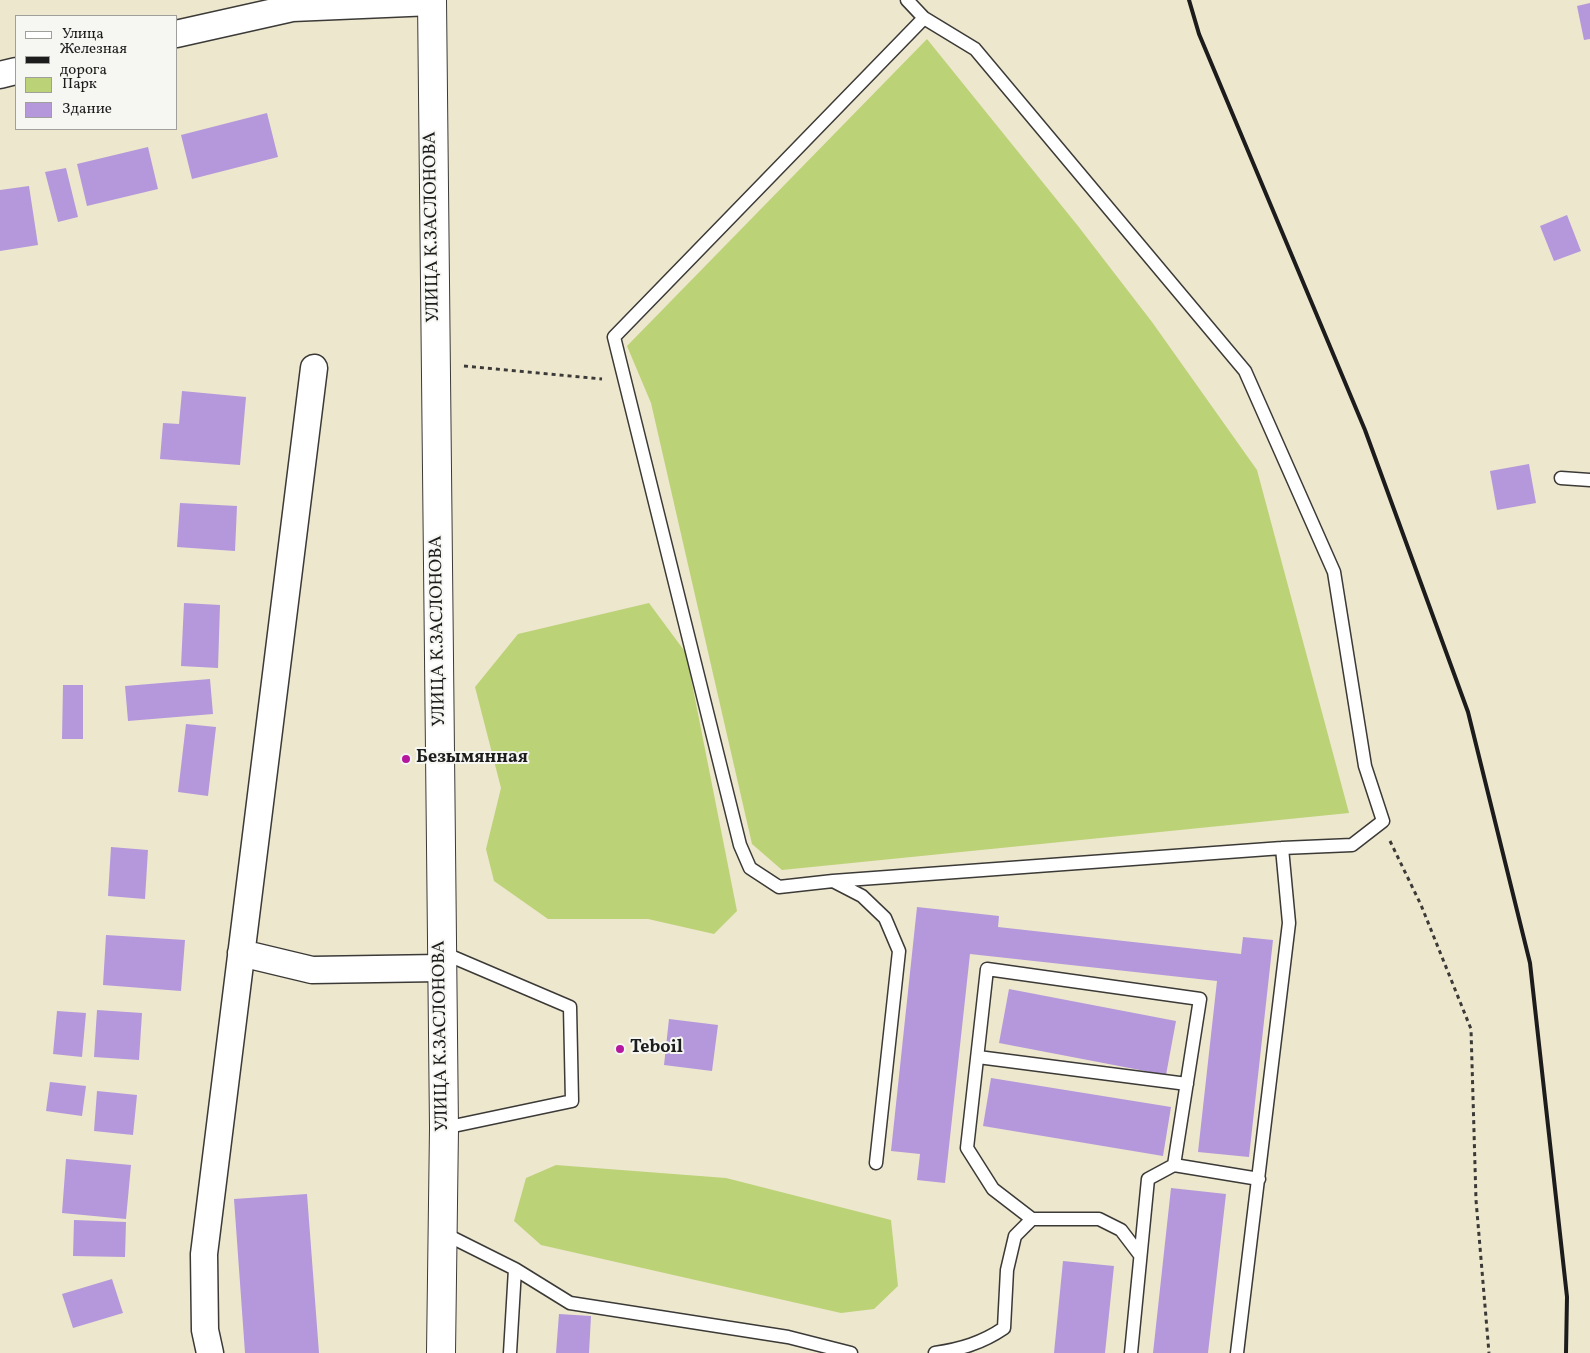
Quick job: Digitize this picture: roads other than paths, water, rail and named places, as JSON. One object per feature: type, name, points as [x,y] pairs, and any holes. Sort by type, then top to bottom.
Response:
[{"type":"street","points":[[178,34],[292,8],[432,1]]},
{"type":"street","name":"УЛИЦА К.ЗАСЛОНОВА","points":[[432,1],[440,670],[440,960],[444,1128],[441,1353]]},
{"type":"street","points":[[0,75],[15,71]]},
{"type":"street","points":[[210,1353],[205,1330],[204,1254],[314,368]]},
{"type":"street","points":[[241,952],[312,970],[440,960]]},
{"type":"lane","points":[[907,0],[924,18],[975,49],[1245,371],[1334,572],[1365,766],[1383,821],[1352,844],[833,881],[779,887],[750,868],[740,845],[614,337],[924,18]]},
{"type":"lane","points":[[1561,478],[1590,480]]},
{"type":"lane","points":[[1237,1353],[1260,1178],[1289,923],[1282,848]]},
{"type":"lane","points":[[833,881],[862,896],[885,918],[899,951],[876,1163]]},
{"type":"lane","points":[[440,960],[570,1007],[572,1101],[444,1128]]},
{"type":"lane","points":[[1140,1255],[1121,1230],[1099,1219],[1032,1219],[993,1190],[967,1148],[987,969],[1200,999],[1174,1165]]},
{"type":"lane","points":[[978,1057],[1187,1084]]},
{"type":"lane","points":[[1131,1353],[1148,1179],[1174,1165],[1260,1178]]},
{"type":"lane","points":[[935,1353],[959,1350],[984,1341],[1004,1328],[1007,1270],[1015,1236],[1032,1219]]},
{"type":"lane","points":[[443,1233],[515,1269],[570,1303],[788,1337],[851,1353]]},
{"type":"lane","points":[[510,1353],[515,1269]]},
{"type":"lane","points":[[959,1350],[972,1353]]},
{"type":"railway","points":[[1189,0],[1199,34],[1365,430],[1468,712],[1530,963],[1567,1297],[1566,1353]]},
{"type":"place","name":"Безымянная","points":[[406,759]]},
{"type":"place","name":"Teboil","points":[[620,1049]]}]
